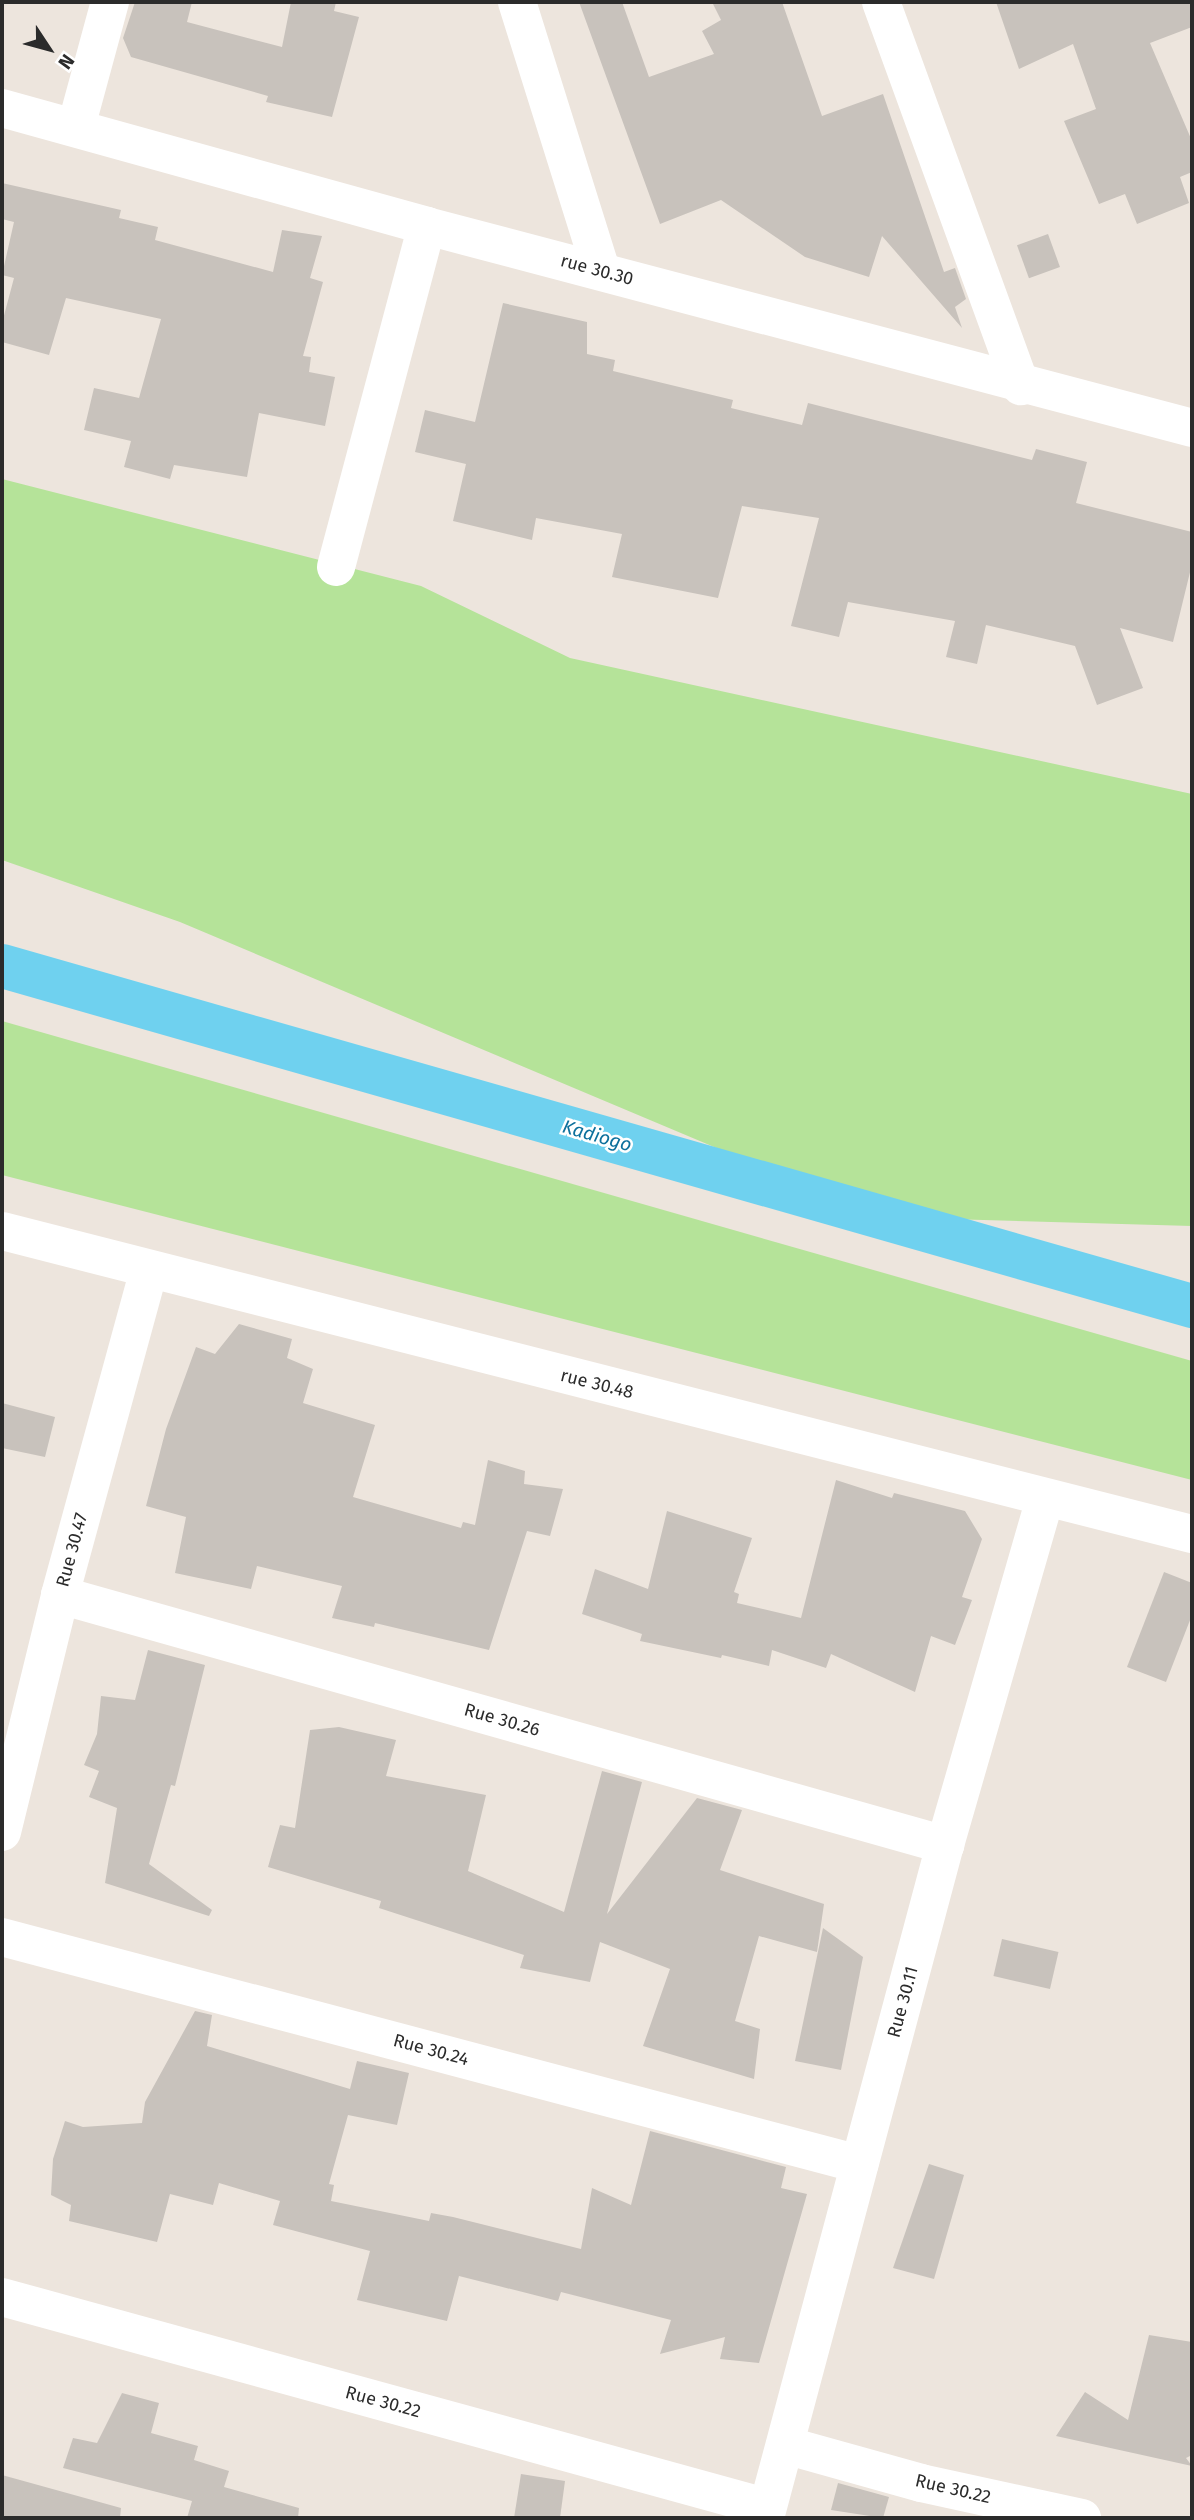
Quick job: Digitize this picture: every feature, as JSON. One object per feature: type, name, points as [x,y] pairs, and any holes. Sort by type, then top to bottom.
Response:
[{"type":"street","points":[[76,127],[110,2]]},
{"type":"street","points":[[517,2],[601,270]]},
{"type":"street","points":[[881,2],[1021,386]]},
{"type":"street","name":"rue 30.30","points":[[2,108],[1021,386],[1192,428]]},
{"type":"street","points":[[336,567],[427,226]]},
{"type":"street","name":"rue 30.48","points":[[2,1231],[1192,1534]]},
{"type":"street","name":"Rue 30.47","points":[[2,1832],[60,1595],[149,1270]]},
{"type":"street","name":"Rue 30.11","points":[[765,2512],[945,1845],[1045,1498]]},
{"type":"street","name":"Rue 30.26","points":[[60,1595],[945,1845]]},
{"type":"street","name":"Rue 30.24","points":[[2,1937],[859,2164]]},
{"type":"street","name":"Rue 30.22","points":[[2,2297],[765,2512]]},
{"type":"street","name":"Rue 30.22","points":[[785,2445],[921,2483],[1082,2518]]},
{"type":"green space","points":[[2,479],[421,586],[570,658],[1192,794],[1192,1226],[880,1217],[180,922],[2,860]]},
{"type":"green space","points":[[2,1021],[1192,1361],[1192,1480],[2,1175]]},
{"type":"building","points":[[135,2],[192,2],[187,22],[282,47],[291,2],[336,2],[334,11],[359,17],[332,117],[266,102],[268,96],[131,57],[123,38]]},
{"type":"building","points":[[579,2],[622,2],[649,77],[714,54],[702,31],[721,20],[712,2],[782,2],[822,116],[883,94],[944,272],[955,268],[966,299],[955,307],[962,328],[882,236],[869,277],[805,257],[721,200],[660,224]]},
{"type":"building","points":[[996,2],[1192,2],[1192,27],[1150,43],[1192,141],[1192,172],[1180,177],[1189,203],[1137,224],[1125,194],[1099,204],[1064,121],[1096,109],[1073,44],[1019,69]]},
{"type":"building","points":[[2,183],[121,210],[119,218],[158,227],[155,240],[273,272],[282,230],[322,236],[310,278],[323,282],[303,356],[311,357],[309,372],[335,377],[325,426],[259,413],[247,477],[174,465],[170,479],[124,467],[131,441],[84,430],[94,388],[139,398],[161,319],[66,298],[49,355],[2,342],[2,323],[14,278],[2,275],[14,222],[2,219]]},
{"type":"building","points":[[1048,234],[1060,267],[1029,278],[1017,245]]},
{"type":"building","points":[[503,303],[587,322],[587,354],[615,360],[613,371],[733,400],[731,408],[802,425],[808,403],[1032,460],[1036,449],[1087,462],[1076,503],[1192,532],[1192,564],[1173,642],[1120,628],[1143,688],[1097,705],[1075,646],[986,625],[977,664],[946,657],[955,621],[848,602],[839,637],[791,626],[819,518],[742,506],[718,598],[612,577],[622,534],[536,518],[532,540],[453,521],[466,464],[415,452],[425,410],[475,422]]},
{"type":"building","points":[[239,1324],[292,1339],[287,1358],[313,1369],[303,1403],[375,1425],[353,1497],[461,1528],[463,1522],[475,1525],[488,1460],[525,1471],[524,1484],[563,1489],[550,1536],[527,1531],[489,1650],[375,1623],[374,1627],[332,1618],[342,1586],[257,1566],[251,1589],[175,1573],[186,1517],[146,1506],[166,1429],[196,1347],[215,1354]]},
{"type":"building","points":[[2,1403],[55,1417],[45,1457],[2,1448]]},
{"type":"building","points":[[836,1480],[892,1498],[894,1493],[965,1511],[982,1539],[962,1597],[972,1600],[955,1645],[931,1636],[915,1692],[831,1654],[826,1668],[772,1650],[769,1666],[640,1641],[642,1634],[582,1614],[595,1569],[648,1589],[667,1511],[752,1538],[734,1592],[739,1594],[737,1603],[801,1618]]},
{"type":"building","points":[[1164,1572],[1192,1583],[1192,1615],[1166,1682],[1127,1667]]},
{"type":"building","points":[[148,1650],[205,1665],[175,1786],[171,1785],[149,1864],[212,1910],[209,1916],[105,1883],[117,1808],[89,1797],[99,1771],[84,1765],[97,1734],[101,1696],[135,1700]]},
{"type":"building","points":[[339,1727],[396,1740],[386,1776],[486,1795],[468,1871],[564,1912],[602,1771],[642,1782],[607,1914],[697,1798],[742,1810],[720,1870],[824,1904],[817,1952],[759,1936],[735,2021],[760,2029],[754,2079],[643,2046],[670,1969],[600,1942],[590,1982],[520,1968],[524,1955],[379,1908],[381,1901],[268,1867],[280,1825],[295,1828],[310,1730]]},
{"type":"building","points":[[823,1928],[863,1957],[841,2070],[795,2061]]},
{"type":"building","points":[[1002,1939],[1059,1952],[1050,1989],[993,1976]]},
{"type":"building","points":[[195,2011],[212,2015],[207,2046],[350,2089],[357,2061],[409,2073],[397,2125],[348,2115],[329,2184],[334,2185],[331,2201],[429,2221],[431,2213],[453,2217],[581,2249],[592,2188],[631,2205],[650,2131],[786,2167],[781,2188],[807,2194],[759,2363],[720,2359],[725,2337],[660,2354],[671,2320],[561,2292],[558,2301],[459,2276],[447,2321],[357,2300],[370,2251],[273,2225],[280,2201],[219,2183],[213,2205],[170,2194],[157,2242],[69,2221],[71,2205],[51,2195],[53,2159],[65,2121],[83,2127],[142,2123],[145,2102]]},
{"type":"building","points":[[929,2164],[964,2175],[934,2279],[893,2268]]},
{"type":"building","points":[[1149,2335],[1192,2342],[1192,2455],[1186,2458],[1192,2466],[1056,2436],[1085,2392],[1128,2420]]},
{"type":"building","points":[[122,2393],[159,2403],[151,2433],[198,2446],[194,2460],[229,2471],[224,2487],[299,2508],[298,2518],[187,2518],[192,2501],[63,2468],[73,2438],[97,2443]]},
{"type":"building","points":[[521,2474],[565,2481],[560,2518],[514,2518]]},
{"type":"building","points":[[2,2475],[121,2508],[120,2518],[2,2518]]},
{"type":"building","points":[[838,2483],[889,2497],[883,2518],[831,2510]]},
{"type":"waterway","name":"Kadiogo","points":[[2,966],[1192,1306]]}]
